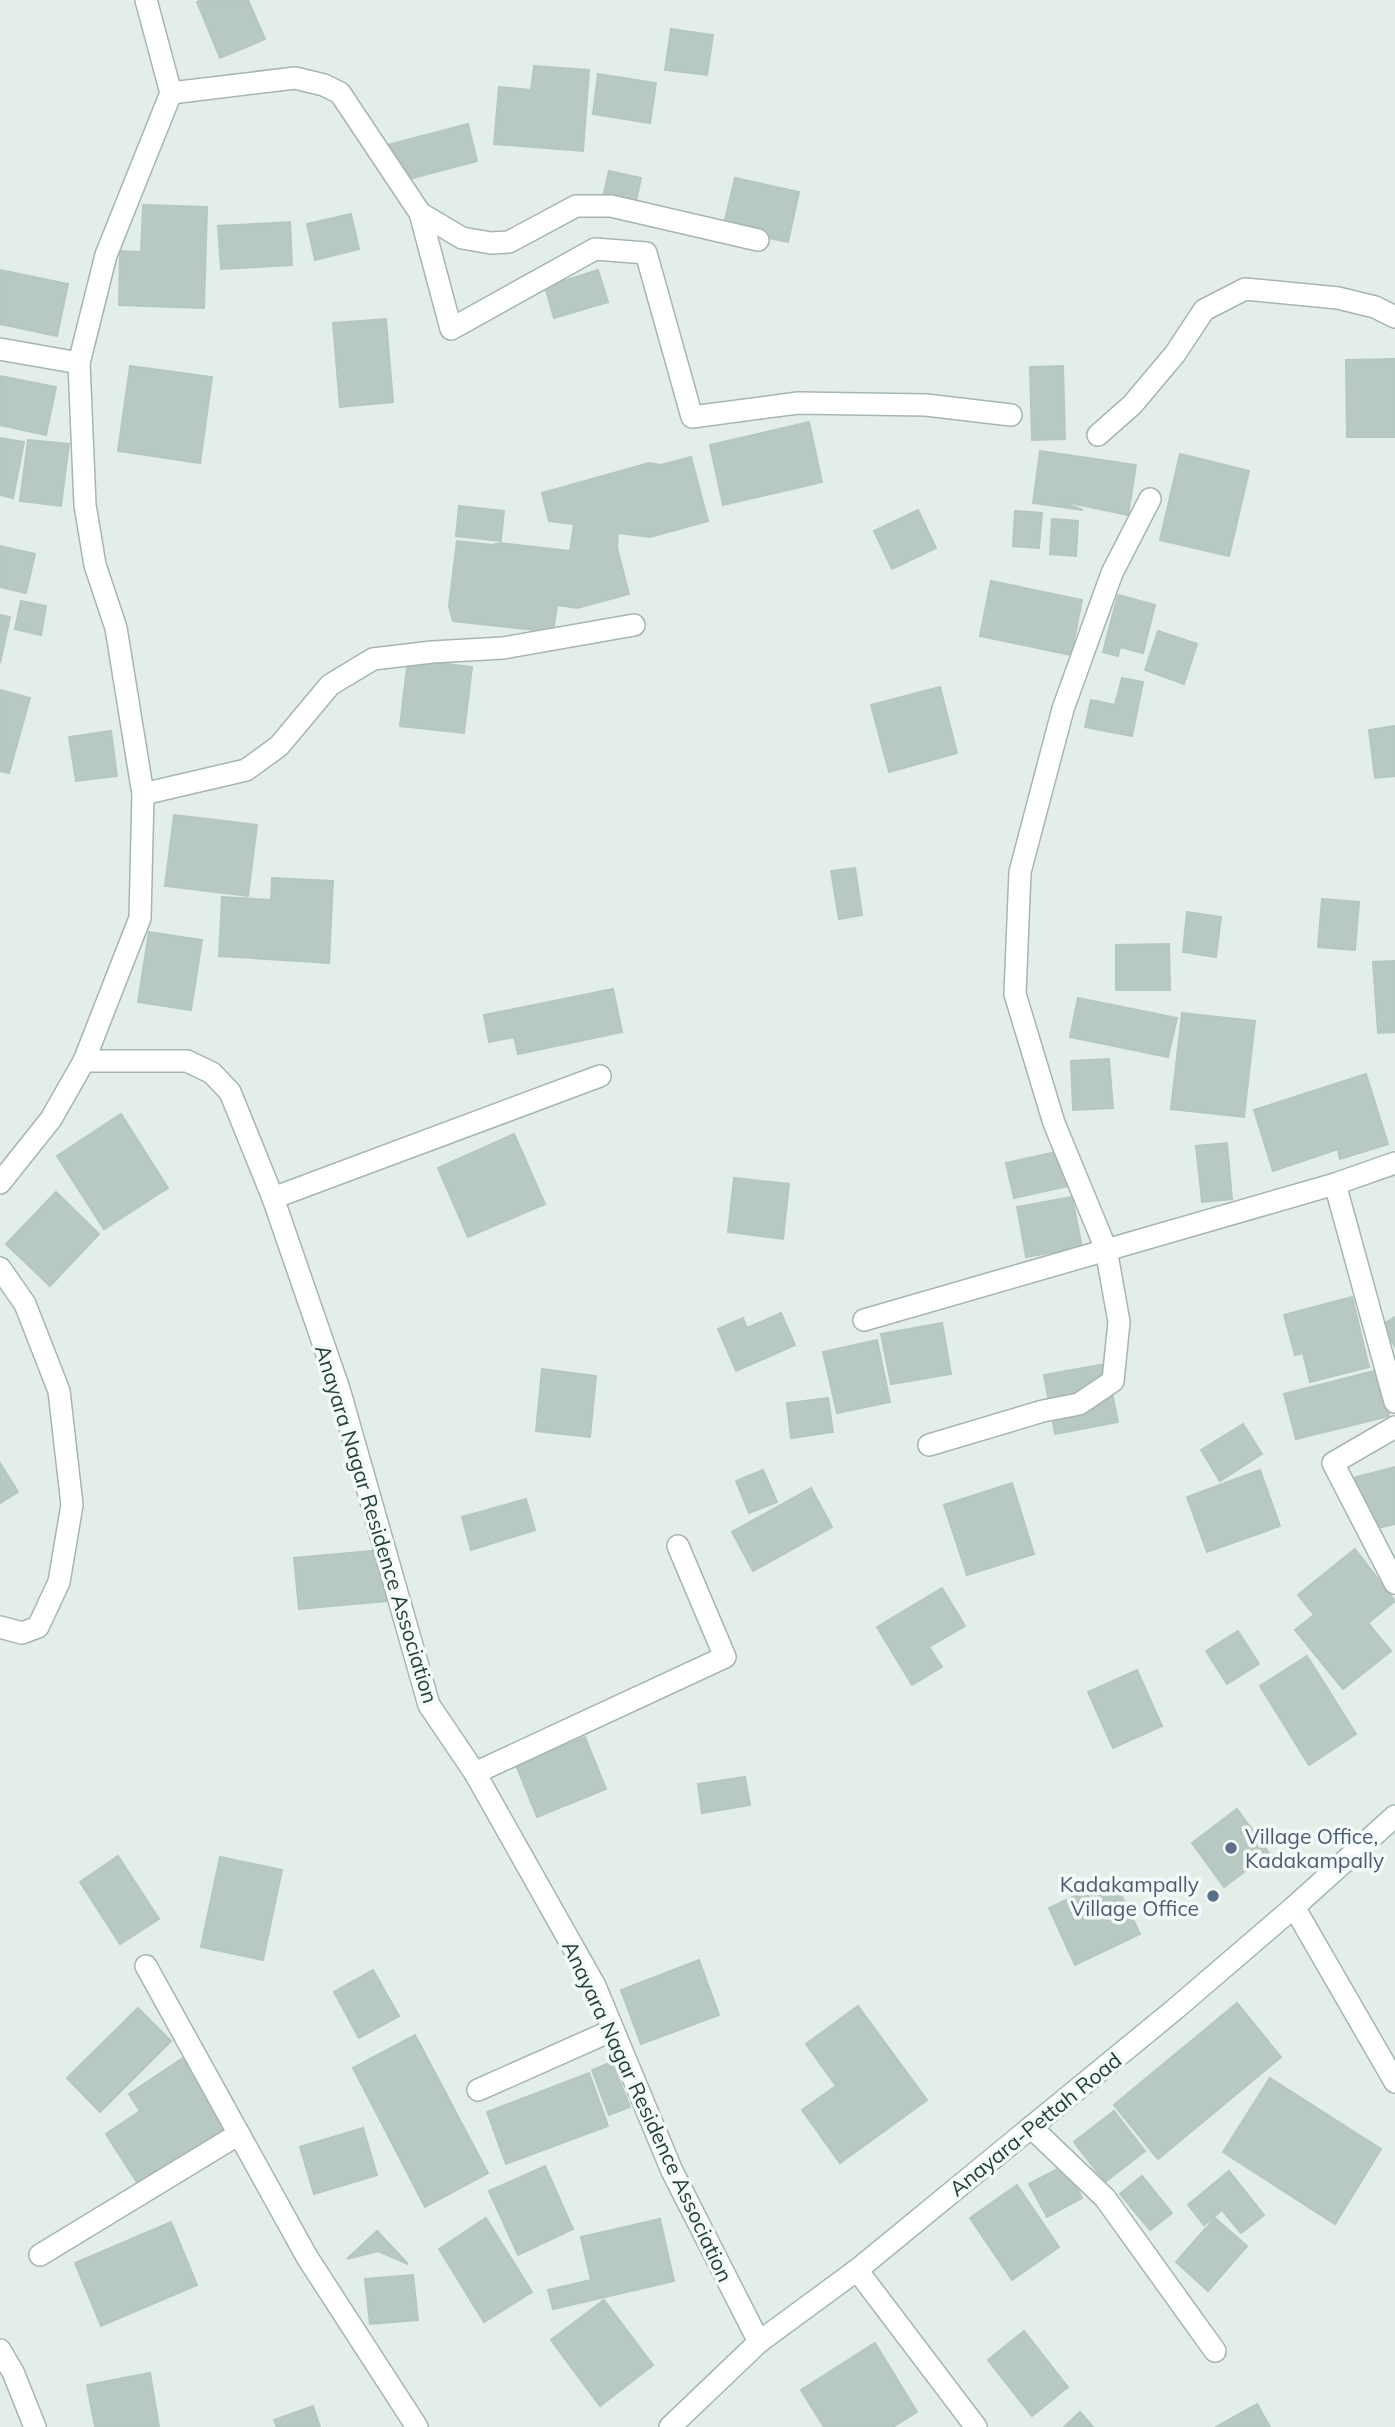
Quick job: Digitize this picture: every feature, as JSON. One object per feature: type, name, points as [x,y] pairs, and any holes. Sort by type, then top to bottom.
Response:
[{"type":"street","points":[[0,1183],[51,1119],[84,1061],[140,918],[144,794],[116,628],[95,565],[85,505],[79,363],[106,255],[171,93],[146,0]]},
{"type":"street","points":[[171,93],[295,78],[324,85],[340,93],[420,213],[451,329],[595,249],[646,254],[692,417],[798,403],[926,405],[1011,415]]},
{"type":"street","points":[[420,213],[462,238],[491,243],[509,242],[576,206],[611,206],[758,240]]},
{"type":"street","points":[[1098,435],[1132,405],[1175,354],[1204,310],[1245,289],[1338,298],[1375,307],[1395,317]]},
{"type":"street","points":[[0,349],[79,363]]},
{"type":"street","points":[[929,1444],[1043,1411],[1079,1404],[1113,1381],[1119,1322],[1106,1249],[1054,1123],[1015,994],[1020,872],[1063,709],[1112,573],[1150,499]]},
{"type":"street","points":[[144,794],[246,771],[279,746],[330,685],[373,659],[503,648],[634,625]]},
{"type":"street","name":"Anayara Nagar Residence Association","points":[[84,1061],[187,1062],[212,1073],[230,1092],[273,1198],[338,1389],[429,1705],[475,1773],[595,1986],[672,2171],[758,2342]]},
{"type":"street","points":[[273,1198],[600,1076]]},
{"type":"street","points":[[864,1320],[1335,1184],[1395,1163]]},
{"type":"street","points":[[1335,1184],[1395,1402]]},
{"type":"street","points":[[0,1268],[25,1304],[59,1391],[72,1505],[59,1582],[38,1627],[22,1633],[0,1627]]},
{"type":"street","points":[[1395,1427],[1333,1463],[1395,1583]]},
{"type":"street","points":[[475,1773],[725,1657],[678,1546]]},
{"type":"street","name":"Anayara-Pettah Road","points":[[670,2427],[758,2342],[857,2270],[1174,2010],[1395,1816]]},
{"type":"street","points":[[1294,1907],[1395,2082]]},
{"type":"street","points":[[146,1966],[307,2257],[417,2427]]},
{"type":"street","points":[[478,2090],[613,2030]]},
{"type":"street","points":[[1031,2127],[1105,2198],[1215,2351]]},
{"type":"street","points":[[40,2255],[239,2133]]},
{"type":"street","points":[[857,2270],[976,2427]]},
{"type":"street","points":[[0,2350],[13,2372],[35,2427]]},
{"type":"building","points":[[248,0],[265,39],[220,58],[197,2]]},
{"type":"building","points":[[671,29],[713,35],[707,75],[665,70]]},
{"type":"building","points":[[534,66],[589,70],[583,151],[494,144],[499,87],[531,90]]},
{"type":"building","points":[[598,74],[656,83],[650,123],[593,114]]},
{"type":"building","points":[[468,124],[477,161],[390,184],[380,147]]},
{"type":"building","points":[[609,171],[641,178],[636,201],[604,193]]},
{"type":"building","points":[[735,178],[799,192],[788,242],[723,228]]},
{"type":"building","points":[[143,205],[207,207],[204,308],[119,305],[120,251],[141,252]]},
{"type":"building","points":[[351,214],[359,249],[315,260],[307,224]]},
{"type":"building","points":[[290,222],[292,265],[221,269],[218,226]]},
{"type":"building","points":[[0,270],[68,284],[57,336],[0,324]]},
{"type":"building","points":[[598,270],[608,302],[554,318],[545,287]]},
{"type":"building","points":[[386,319],[393,402],[340,407],[333,323]]},
{"type":"building","points":[[1395,359],[1395,437],[1347,437],[1346,360]]},
{"type":"building","points":[[130,366],[212,377],[200,463],[118,451]]},
{"type":"building","points":[[1063,366],[1065,439],[1032,440],[1030,367]]},
{"type":"building","points":[[0,376],[56,387],[46,435],[0,425]]},
{"type":"building","points":[[809,422],[822,482],[723,505],[710,445]]},
{"type":"building","points":[[0,438],[24,442],[13,498],[0,495]]},
{"type":"building","points":[[28,440],[69,444],[61,506],[20,501]]},
{"type":"building","points":[[1040,451],[1136,465],[1128,515],[1056,500],[1083,510],[1033,503]]},
{"type":"building","points":[[1180,454],[1249,471],[1229,556],[1160,540]]},
{"type":"building","points":[[691,457],[708,521],[650,537],[618,533],[617,548],[629,594],[577,608],[557,605],[553,632],[453,621],[449,606],[457,541],[570,551],[574,524],[549,521],[542,493],[649,463],[661,465]]},
{"type":"building","points":[[459,506],[504,511],[501,541],[456,536]]},
{"type":"building","points":[[918,510],[936,548],[892,569],[874,531]]},
{"type":"building","points":[[1015,511],[1042,513],[1039,548],[1013,546]]},
{"type":"building","points":[[1052,519],[1078,521],[1076,556],[1050,554]]},
{"type":"building","points":[[0,546],[35,554],[26,593],[0,587]]},
{"type":"building","points":[[991,581],[1082,600],[1071,655],[980,636]]},
{"type":"building","points":[[1118,595],[1155,605],[1143,653],[1120,647],[1118,656],[1103,652]]},
{"type":"building","points":[[21,601],[46,606],[41,635],[15,629]]},
{"type":"building","points":[[0,615],[10,617],[0,663]]},
{"type":"building","points":[[1158,631],[1197,644],[1184,684],[1145,670]]},
{"type":"building","points":[[408,659],[472,667],[464,733],[400,726]]},
{"type":"building","points":[[1122,678],[1143,682],[1132,736],[1085,727],[1091,700],[1115,705]]},
{"type":"building","points":[[940,687],[957,753],[889,772],[871,705]]},
{"type":"building","points":[[0,690],[30,698],[9,773],[0,771]]},
{"type":"building","points":[[1395,726],[1395,776],[1375,778],[1369,730]]},
{"type":"building","points":[[111,731],[117,776],[76,781],[69,737]]},
{"type":"building","points":[[174,815],[257,825],[248,896],[165,886]]},
{"type":"building","points":[[855,868],[862,915],[839,919],[831,871]]},
{"type":"building","points":[[272,878],[333,881],[329,963],[219,956],[222,897],[271,900]]},
{"type":"building","points":[[1322,899],[1359,902],[1355,950],[1318,947]]},
{"type":"building","points":[[1187,912],[1221,917],[1216,957],[1183,952]]},
{"type":"building","points":[[149,932],[202,940],[191,1010],[138,1002]]},
{"type":"building","points":[[1169,944],[1170,990],[1116,990],[1116,945]]},
{"type":"building","points":[[1395,961],[1395,1032],[1378,1033],[1373,962]]},
{"type":"building","points":[[613,989],[622,1032],[518,1054],[514,1037],[489,1042],[484,1015]]},
{"type":"building","points":[[1078,998],[1177,1018],[1168,1057],[1070,1037]]},
{"type":"building","points":[[1182,1013],[1255,1021],[1244,1117],[1171,1109]]},
{"type":"building","points":[[1109,1059],[1113,1108],[1073,1110],[1071,1061]]},
{"type":"building","points":[[1366,1074],[1388,1144],[1340,1159],[1338,1149],[1273,1171],[1254,1110]]},
{"type":"building","points":[[121,1114],[168,1188],[104,1229],[57,1156]]},
{"type":"building","points":[[514,1134],[545,1204],[468,1237],[438,1168]]},
{"type":"building","points":[[1227,1143],[1232,1199],[1202,1202],[1196,1146]]},
{"type":"building","points":[[1066,1150],[1073,1185],[1014,1198],[1006,1163]]},
{"type":"building","points":[[734,1178],[789,1184],[783,1239],[728,1232]]},
{"type":"building","points":[[56,1192],[99,1234],[50,1286],[6,1244]]},
{"type":"building","points":[[1072,1197],[1082,1247],[1026,1257],[1017,1207]]},
{"type":"building","points":[[1352,1297],[1369,1367],[1310,1382],[1303,1353],[1295,1355],[1284,1315]]},
{"type":"building","points":[[781,1313],[795,1345],[736,1371],[718,1329],[743,1318],[747,1328]]},
{"type":"building","points":[[1395,1317],[1395,1347],[1382,1325]]},
{"type":"building","points":[[942,1323],[951,1374],[891,1384],[881,1334]]},
{"type":"building","points":[[877,1340],[890,1402],[837,1413],[823,1352]]},
{"type":"building","points":[[1106,1364],[1118,1422],[1055,1434],[1044,1375]]},
{"type":"building","points":[[542,1369],[596,1376],[590,1437],[536,1431]]},
{"type":"building","points":[[1378,1370],[1389,1416],[1296,1439],[1284,1394]]},
{"type":"building","points":[[828,1398],[833,1432],[791,1438],[787,1403]]},
{"type":"building","points":[[1243,1424],[1262,1454],[1220,1481],[1201,1450]]},
{"type":"building","points":[[0,1463],[18,1492],[0,1503]]},
{"type":"building","points":[[1395,1467],[1395,1524],[1366,1531],[1353,1478]]},
{"type":"building","points":[[763,1470],[777,1502],[749,1513],[736,1481]]},
{"type":"building","points":[[1260,1470],[1280,1526],[1207,1552],[1187,1497]]},
{"type":"building","points":[[1012,1483],[1034,1554],[967,1575],[944,1505]]},
{"type":"building","points":[[811,1488],[832,1527],[753,1571],[732,1532]]},
{"type":"building","points":[[526,1499],[535,1530],[471,1550],[462,1517]]},
{"type":"building","points":[[1355,1549],[1395,1601],[1368,1623],[1391,1651],[1343,1689],[1295,1630],[1314,1615],[1298,1595]]},
{"type":"building","points":[[382,1550],[387,1601],[299,1609],[294,1558]]},
{"type":"building","points":[[942,1588],[965,1626],[929,1647],[942,1667],[912,1685],[877,1627]]},
{"type":"building","points":[[1238,1631],[1259,1664],[1227,1684],[1206,1651]]},
{"type":"building","points":[[1307,1656],[1356,1734],[1309,1765],[1260,1686]]},
{"type":"building","points":[[1137,1670],[1162,1726],[1113,1748],[1088,1692]]},
{"type":"building","points":[[585,1737],[606,1789],[537,1817],[516,1765]]},
{"type":"building","points":[[745,1777],[750,1805],[702,1813],[698,1784]]},
{"type":"building","name":"Village Office, Kadakampally","points":[[1237,1809],[1269,1853],[1224,1887],[1192,1843]]},
{"type":"building","points":[[118,1856],[159,1919],[120,1944],[80,1882]]},
{"type":"building","points":[[220,1857],[282,1870],[263,1960],[201,1947]]},
{"type":"building","points":[[1113,1878],[1140,1934],[1075,1965],[1049,1908]]},
{"type":"building","points":[[699,1960],[719,2015],[641,2044],[621,1990]]},
{"type":"building","points":[[373,1970],[399,2016],[359,2038],[334,1992]]},
{"type":"building","points":[[1237,2003],[1281,2057],[1158,2159],[1114,2105]]},
{"type":"building","points":[[858,2006],[927,2100],[840,2163],[802,2110],[836,2086],[806,2044]]},
{"type":"building","points":[[138,2008],[171,2041],[100,2112],[67,2078]]},
{"type":"building","points":[[415,2035],[488,2173],[425,2207],[353,2068]]},
{"type":"building","points":[[189,2054],[226,2129],[140,2187],[106,2134],[140,2111],[129,2094]]},
{"type":"building","points":[[612,2062],[630,2107],[609,2115],[592,2070]]},
{"type":"building","points":[[589,2073],[608,2126],[506,2164],[487,2112]]},
{"type":"building","points":[[1270,2078],[1381,2149],[1335,2224],[1223,2152]]},
{"type":"building","points":[[1114,2111],[1145,2151],[1105,2182],[1074,2142]]},
{"type":"building","points":[[363,2128],[377,2175],[314,2194],[300,2147]]},
{"type":"building","points":[[1065,2165],[1082,2198],[1047,2217],[1029,2184]]},
{"type":"building","points":[[545,2166],[573,2229],[518,2255],[489,2191]]},
{"type":"building","points":[[1229,2171],[1264,2215],[1241,2233],[1222,2210],[1204,2225],[1188,2205]]},
{"type":"building","points":[[1142,2176],[1172,2213],[1150,2230],[1120,2194]]},
{"type":"building","points":[[1017,2185],[1059,2247],[1012,2280],[970,2218]]},
{"type":"building","points":[[486,2218],[532,2292],[484,2322],[439,2249]]},
{"type":"building","points":[[1215,2218],[1247,2246],[1208,2291],[1176,2262]]},
{"type":"building","points":[[660,2219],[674,2281],[553,2309],[548,2290],[591,2280],[581,2237]]},
{"type":"building","points":[[171,2222],[197,2285],[101,2326],[75,2263]]},
{"type":"building","points":[[377,2231],[408,2264],[378,2251],[347,2259]]},
{"type":"building","points":[[413,2275],[418,2320],[370,2324],[365,2279]]},
{"type":"building","points":[[604,2300],[653,2365],[600,2406],[551,2340]]},
{"type":"building","points":[[1024,2331],[1068,2387],[1032,2416],[988,2360]]},
{"type":"building","points":[[875,2343],[917,2412],[893,2427],[824,2427],[801,2390]]},
{"type":"building","points":[[150,2373],[159,2427],[95,2427],[87,2385]]},
{"type":"building","points":[[1257,2404],[1270,2427],[1216,2427]]},
{"type":"building","points":[[313,2406],[320,2427],[277,2427],[274,2420]]},
{"type":"building","points":[[1080,2412],[1093,2427],[1064,2427]]},
{"type":"place","name":"Village Office, Kadakampally","points":[[1231,1848]]},
{"type":"place","name":"Kadakampally Village Office","points":[[1213,1896]]}]
